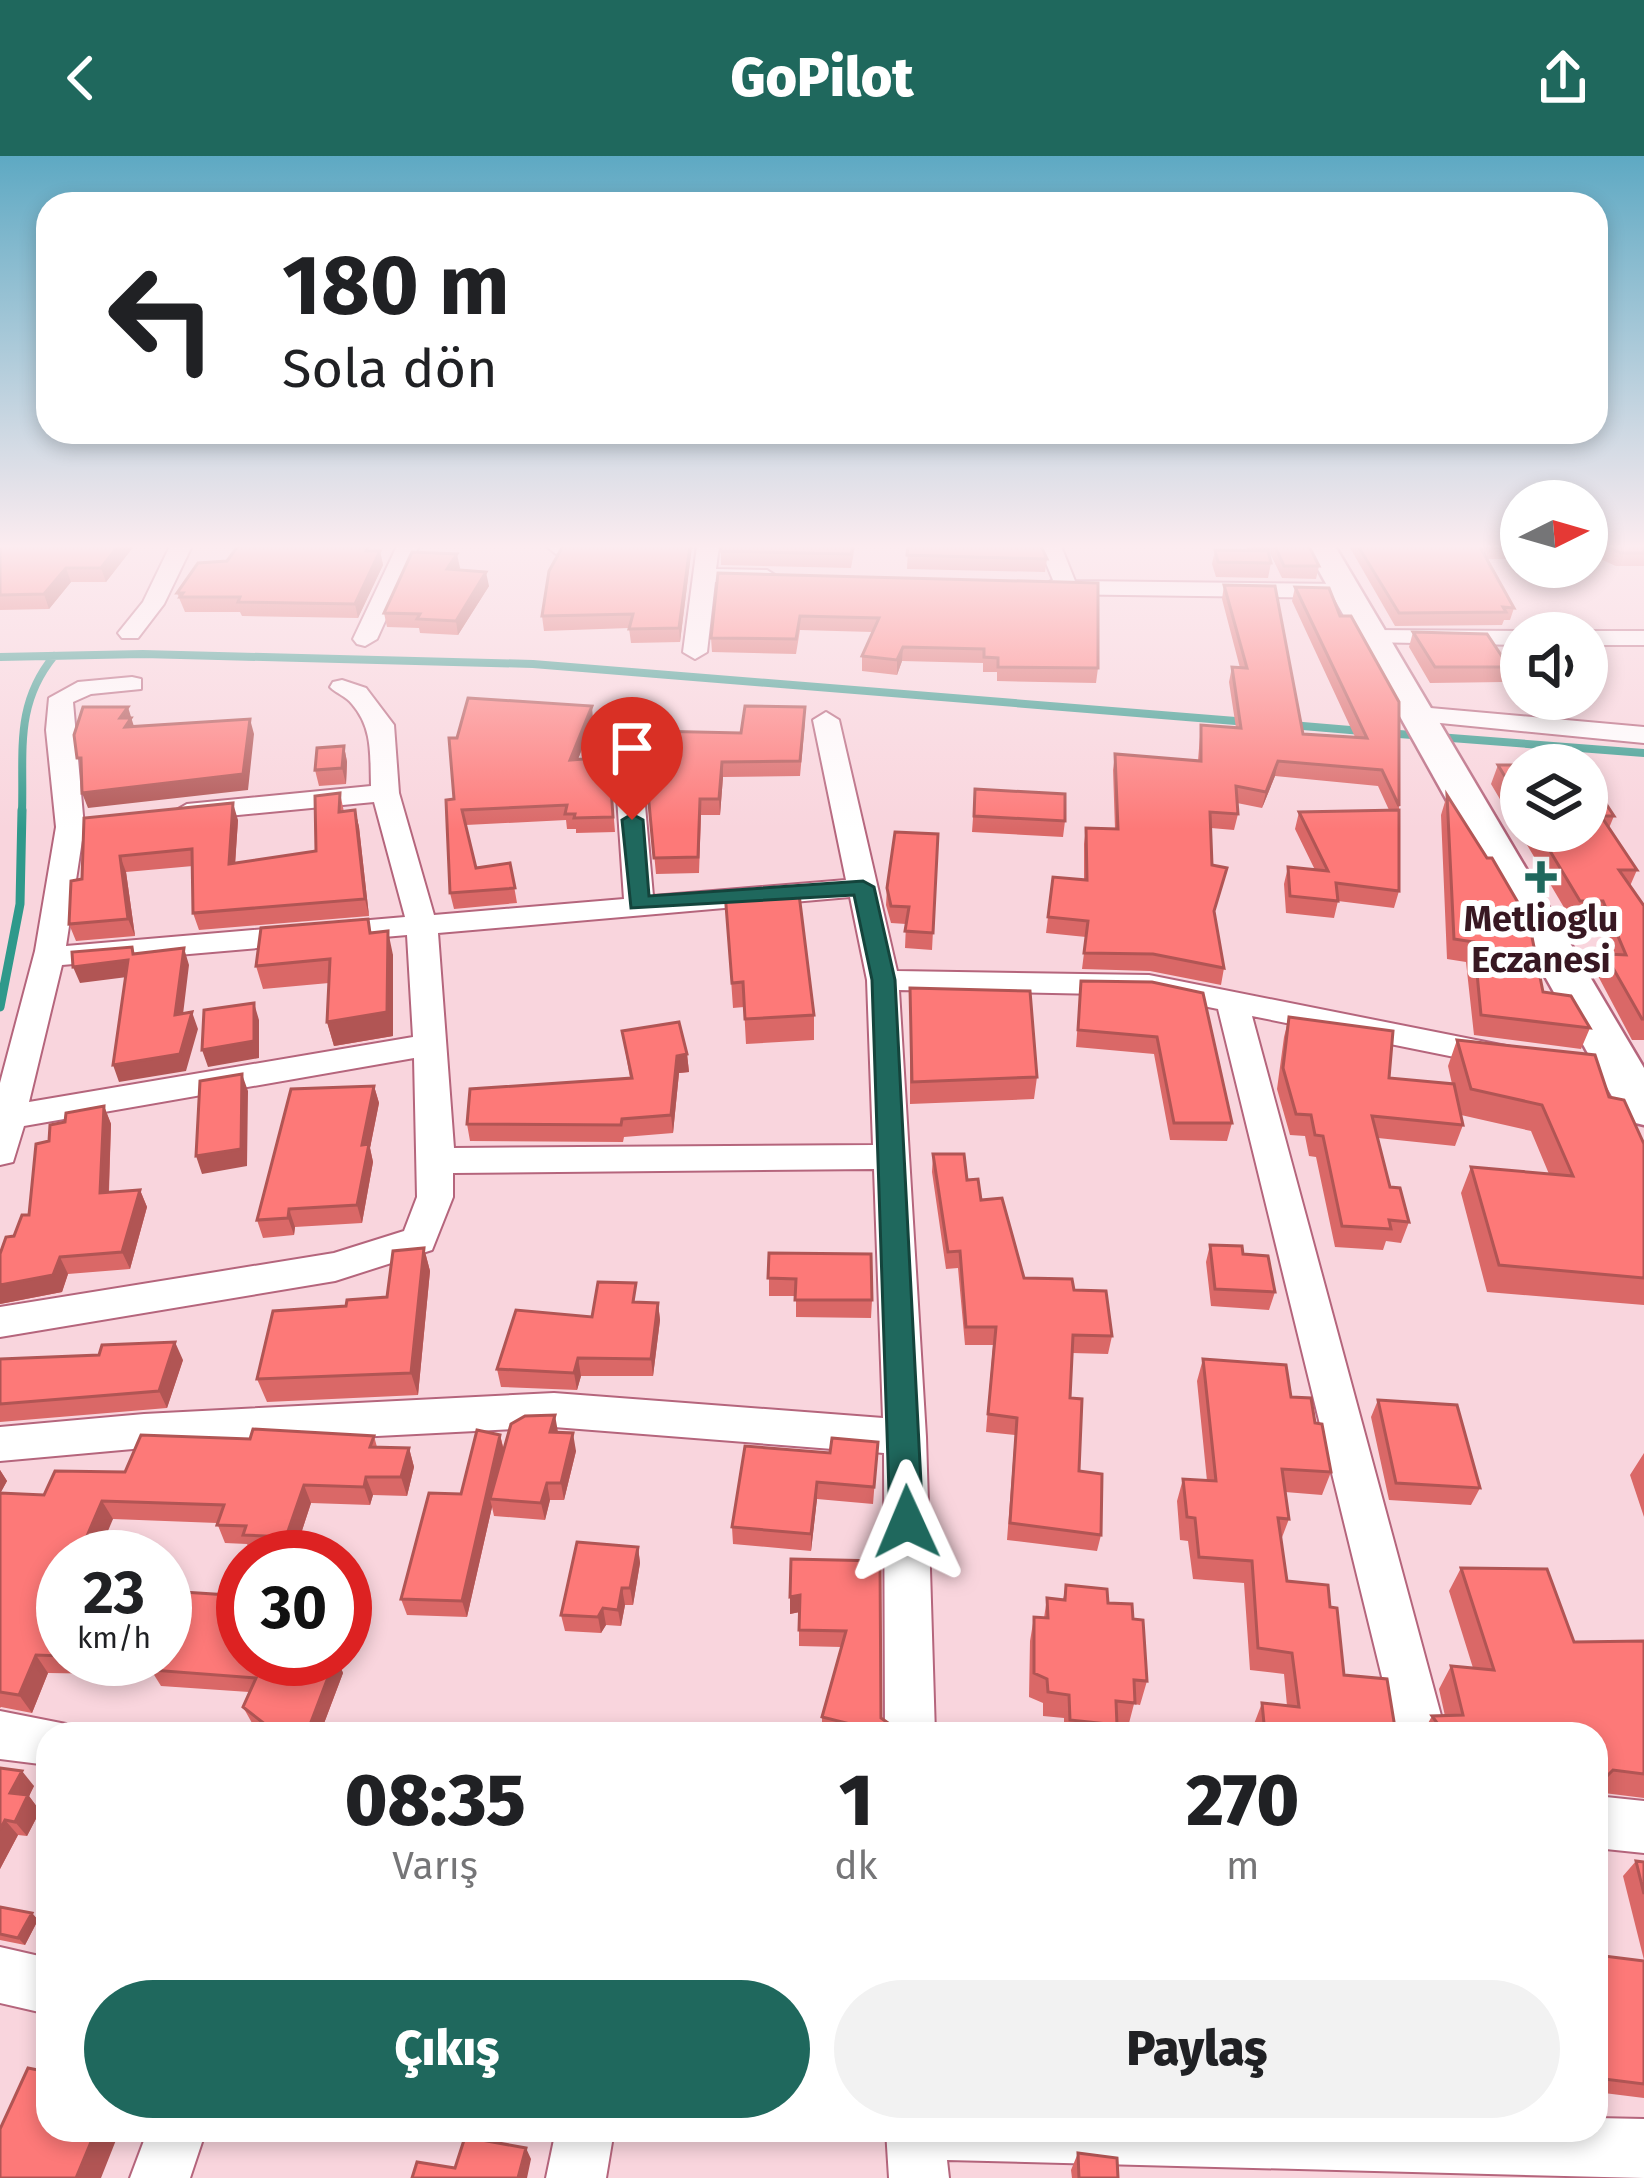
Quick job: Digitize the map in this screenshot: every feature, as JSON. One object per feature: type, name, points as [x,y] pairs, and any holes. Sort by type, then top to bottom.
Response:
[{"type":"street","points":[[695,652],[697,640]]},
{"type":"street","points":[[1375,640],[1637,1085]]},
{"type":"street","points":[[0,1153],[52,957],[81,822],[61,698],[87,687],[132,684]]},
{"type":"street","points":[[0,1322],[335,1267],[419,1240],[435,1197],[422,926],[385,793],[381,725],[357,693],[342,687]]},
{"type":"street","points":[[826,720],[884,980],[905,1437],[910,1722]]},
{"type":"street","points":[[1428,730],[1644,735]]},
{"type":"street","points":[[626,738],[639,903]]},
{"type":"street","points":[[160,814],[385,793]]},
{"type":"street","points":[[52,957],[863,887]]},
{"type":"street","points":[[884,980],[1149,986],[1529,1059]]},
{"type":"street","points":[[1233,1003],[1418,1722]]},
{"type":"street","points":[[8,1117],[430,1045]]},
{"type":"street","points":[[1576,1066],[1637,1085]]},
{"type":"street","points":[[435,1161],[892,1157]]},
{"type":"street","points":[[0,1444],[144,1431],[554,1410],[905,1437]]},
{"type":"street","points":[[0,1735],[36,1740]]},
{"type":"street","points":[[1608,1823],[1644,1827]]},
{"type":"street","points":[[0,1975],[36,1982]]},
{"type":"street","points":[[160,2178],[173,2142]]},
{"type":"street","points":[[576,2178],[583,2142]]},
{"type":"street","points":[[918,2142],[919,2178]]},
{"type":"street","points":[[1377,2142],[1644,2149]]},
{"type":"building","points":[[869,640],[1098,640],[1098,668],[998,667],[998,658],[984,657],[984,649],[903,647],[897,660],[862,656]]},
{"type":"building","points":[[1239,640],[1285,640],[1303,734],[1367,738],[1320,640],[1365,640],[1399,702],[1399,806],[1382,770],[1278,761],[1266,792],[1236,786],[1238,814],[1210,812],[1212,865],[1227,868],[1214,911],[1224,968],[1153,954],[1084,953],[1088,921],[1048,917],[1053,877],[1087,880],[1086,828],[1118,829],[1115,754],[1201,761],[1201,725],[1241,728],[1232,667],[1247,668]]},
{"type":"building","points":[[1418,640],[1491,640],[1500,654],[1500,667],[1435,667]]},
{"type":"building","points":[[468,698],[592,706],[570,760],[609,757],[613,817],[574,818],[575,814],[565,814],[567,805],[462,810],[476,868],[510,863],[515,888],[450,893],[446,800],[454,799],[449,738],[457,738]]},
{"type":"building","points":[[745,706],[805,707],[800,761],[722,762],[719,799],[700,799],[698,857],[654,858],[643,737],[652,731],[741,733]]},
{"type":"building","points":[[83,707],[128,707],[120,718],[131,718],[125,727],[250,719],[243,774],[82,793],[81,758],[77,758],[74,735]]},
{"type":"building","points":[[344,746],[342,768],[315,770],[317,748]]},
{"type":"building","points":[[975,789],[1065,794],[1065,821],[974,816]]},
{"type":"building","points":[[340,793],[339,812],[355,810],[365,899],[193,913],[192,849],[120,856],[128,919],[69,924],[71,881],[82,879],[84,818],[233,803],[229,864],[316,851],[315,796]]},
{"type":"building","points":[[1447,795],[1487,858],[1492,858],[1520,906],[1521,918],[1529,922],[1543,992],[1571,996],[1590,1028],[1481,1015],[1474,942],[1454,939]]},
{"type":"building","points":[[1399,810],[1399,891],[1336,883],[1338,901],[1290,896],[1288,867],[1328,871],[1299,812]]},
{"type":"building","points":[[1608,826],[1637,870],[1619,870],[1644,906],[1644,1019],[1605,954],[1626,955],[1603,901],[1580,901],[1551,852],[1608,852]]},
{"type":"building","points":[[895,832],[938,834],[933,933],[905,931],[909,907],[891,906],[887,888]]},
{"type":"building","points":[[798,886],[814,1015],[745,1019],[743,982],[732,983],[725,892]]},
{"type":"building","points":[[368,919],[370,933],[388,931],[387,1012],[327,1022],[330,959],[256,966],[261,928]]},
{"type":"building","points":[[132,947],[133,954],[184,948],[175,1015],[192,1012],[180,1054],[113,1065],[128,960],[73,967],[72,952]]},
{"type":"building","points":[[1081,981],[1152,982],[1203,993],[1232,1123],[1174,1123],[1157,1037],[1078,1030]]},
{"type":"building","points":[[910,988],[1030,991],[1037,1077],[912,1082]]},
{"type":"building","points":[[254,1003],[254,1041],[202,1050],[204,1010]]},
{"type":"building","points":[[1289,1017],[1393,1031],[1389,1078],[1454,1084],[1463,1125],[1372,1116],[1390,1187],[1400,1188],[1409,1222],[1389,1220],[1391,1229],[1342,1226],[1323,1136],[1315,1135],[1311,1115],[1296,1114],[1283,1068]]},
{"type":"building","points":[[679,1022],[687,1054],[677,1056],[671,1115],[622,1119],[621,1125],[467,1124],[470,1089],[632,1078],[622,1031]]},
{"type":"building","points":[[1457,1040],[1595,1055],[1609,1097],[1624,1100],[1644,1144],[1644,1278],[1499,1265],[1471,1167],[1573,1176],[1542,1105],[1471,1089]]},
{"type":"building","points":[[242,1074],[241,1149],[196,1156],[200,1081]]},
{"type":"building","points":[[374,1086],[357,1205],[289,1209],[288,1218],[257,1220],[291,1089]]},
{"type":"building","points":[[104,1106],[100,1193],[140,1190],[122,1252],[60,1257],[53,1275],[0,1285],[0,1254],[6,1237],[14,1236],[22,1215],[29,1215],[36,1144],[49,1141],[50,1125],[65,1122],[66,1113]]},
{"type":"building","points":[[933,1154],[964,1154],[967,1180],[978,1179],[981,1200],[1002,1198],[1024,1278],[1072,1279],[1074,1290],[1106,1291],[1112,1336],[1073,1335],[1070,1398],[1082,1399],[1079,1471],[1102,1474],[1101,1535],[1010,1523],[1017,1418],[988,1414],[996,1327],[966,1327],[960,1251],[948,1252]]},
{"type":"building","points":[[1210,1245],[1242,1246],[1243,1254],[1268,1256],[1275,1292],[1215,1289]]},
{"type":"building","points":[[424,1248],[411,1373],[257,1379],[273,1311],[346,1306],[347,1300],[387,1297],[393,1251]]},
{"type":"building","points":[[769,1253],[871,1254],[872,1300],[795,1300],[796,1279],[768,1278]]},
{"type":"building","points":[[598,1282],[636,1283],[633,1302],[658,1303],[651,1359],[578,1358],[574,1373],[497,1369],[516,1310],[592,1317]]},
{"type":"building","points":[[175,1342],[159,1391],[0,1404],[0,1359],[99,1355],[102,1345]]},
{"type":"building","points":[[1203,1359],[1286,1365],[1291,1397],[1311,1398],[1315,1423],[1322,1424],[1331,1472],[1282,1469],[1289,1519],[1278,1518],[1287,1581],[1328,1585],[1330,1607],[1337,1608],[1344,1675],[1387,1679],[1394,1722],[1264,1722],[1262,1703],[1299,1707],[1292,1653],[1258,1648],[1252,1561],[1199,1557],[1195,1518],[1187,1517],[1183,1479],[1216,1481]]},
{"type":"building","points":[[1378,1400],[1457,1405],[1480,1488],[1396,1483]]},
{"type":"building","points":[[555,1415],[550,1432],[573,1433],[561,1483],[547,1483],[541,1503],[490,1499],[511,1424],[525,1416]]},
{"type":"building","points":[[253,1429],[374,1436],[370,1447],[409,1448],[401,1477],[366,1477],[364,1487],[304,1485],[288,1530],[217,1525],[224,1505],[102,1501],[90,1530],[36,1530],[36,1655],[19,1695],[0,1692],[0,1493],[44,1495],[55,1471],[125,1472],[141,1435],[250,1439]]},
{"type":"building","points":[[477,1430],[500,1435],[462,1601],[401,1599],[429,1493],[461,1494]]},
{"type":"building","points":[[832,1438],[878,1442],[874,1487],[817,1482],[811,1534],[732,1527],[745,1446],[830,1453]]},
{"type":"building","points":[[577,1542],[638,1547],[630,1588],[622,1588],[618,1610],[603,1608],[598,1617],[561,1615]]},
{"type":"building","points":[[791,1559],[880,1561],[881,1718],[887,1722],[822,1717],[846,1631],[799,1630],[800,1595],[790,1597]]},
{"type":"building","points":[[1461,1568],[1547,1569],[1574,1642],[1644,1641],[1644,1774],[1613,1770],[1608,1775],[1608,1722],[1436,1722],[1432,1716],[1463,1715],[1451,1666],[1494,1670]]},
{"type":"building","points":[[1066,1585],[1107,1589],[1108,1603],[1132,1604],[1133,1619],[1143,1620],[1147,1681],[1134,1680],[1135,1703],[1116,1701],[1117,1722],[1070,1720],[1069,1695],[1048,1692],[1047,1679],[1034,1673],[1034,1617],[1048,1618],[1047,1598],[1065,1600]]},
{"type":"building","points":[[192,1593],[216,1594],[216,1675],[192,1673]]},
{"type":"building","points":[[252,1686],[325,1686],[311,1722],[262,1722],[243,1707]]},
{"type":"building","points":[[0,1768],[22,1771],[10,1793],[28,1795],[15,1822],[5,1820],[0,1830]]},
{"type":"building","points":[[1636,1861],[1644,1862],[1644,1894]]},
{"type":"building","points":[[0,1907],[32,1913],[18,1938],[0,1934]]},
{"type":"building","points":[[1608,1956],[1644,1961],[1644,2084],[1608,2080]]},
{"type":"building","points":[[28,2068],[36,2070],[36,2142],[91,2142],[76,2178],[0,2178],[0,2129]]},
{"type":"building","points":[[463,2142],[526,2148],[518,2178],[412,2178],[417,2162],[455,2168]]},
{"type":"building","points":[[1078,2153],[1117,2158],[1118,2178],[1079,2178]]},
{"type":"waterway","points":[[0,657],[143,654],[533,664],[1248,722]]},
{"type":"waterway","points":[[22,810],[27,711],[41,674],[54,656]]},
{"type":"waterway","points":[[1291,725],[1362,731]]},
{"type":"waterway","points":[[1386,733],[1644,753]]},
{"type":"waterway","points":[[0,1007],[20,904],[22,810]]},
{"type":"place","name":"Metlioglu Eczanesi","points":[[1541,877]]},
{"type":"route","points":[[632,820],[639,903],[863,887],[884,980],[907,1522]]}]
